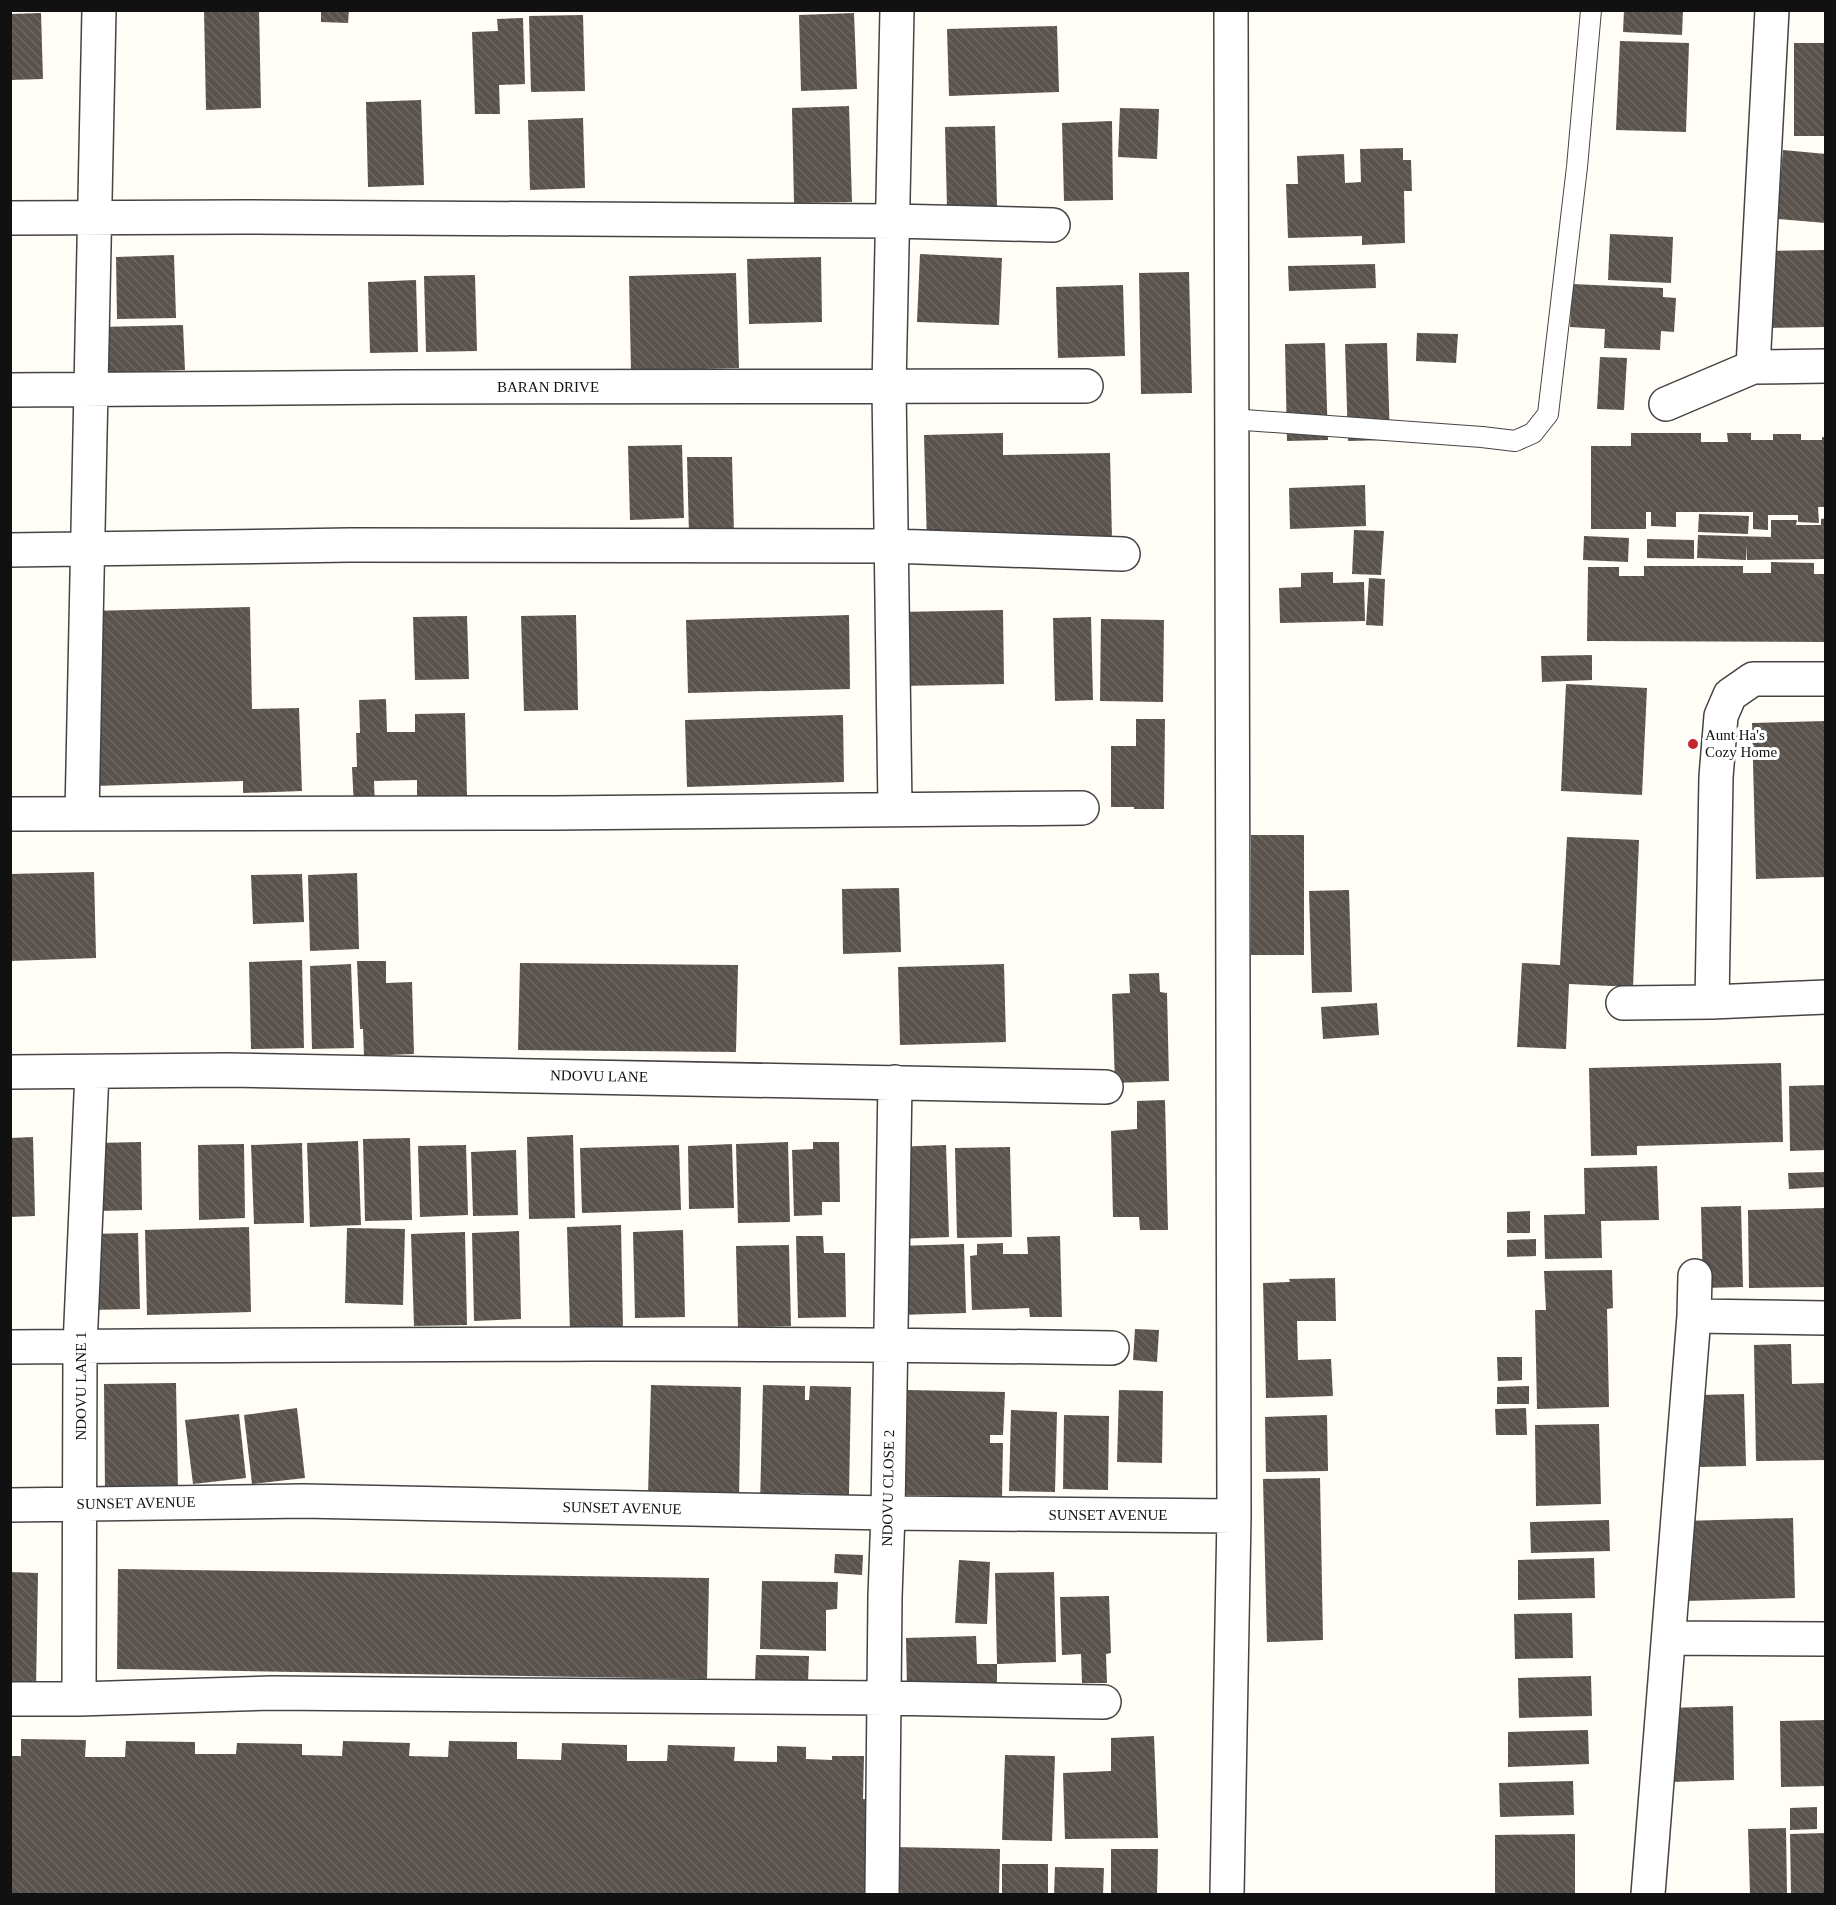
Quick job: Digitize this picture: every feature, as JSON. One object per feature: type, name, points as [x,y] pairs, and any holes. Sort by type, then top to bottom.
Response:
[{"type":"street","points":[[82,814],[99,10]]},
{"type":"street","points":[[895,809],[889,387],[897,10]]},
{"type":"street","points":[[1227,1894],[1234,1516],[1231,10]]},
{"type":"street","points":[[1754,367],[1772,10]]},
{"type":"street","points":[[10,218],[257,217],[893,221],[1053,225]]},
{"type":"street","points":[[1666,404],[1754,367],[1826,366]]},
{"type":"street","name":"BARAN DRIVE","points":[[10,390],[1086,386]]},
{"type":"street","points":[[10,550],[350,545],[891,546],[1123,554]]},
{"type":"street","points":[[1712,1002],[1716,777],[1721,716],[1730,694],[1753,679],[1826,679]]},
{"type":"street","points":[[10,814],[554,813],[1082,808]]},
{"type":"street","points":[[1623,1003],[1826,997]]},
{"type":"street","name":"NDOVU LANE","points":[[10,1072],[228,1070],[1107,1087]]},
{"type":"street","name":"NDOVU LANE 1","points":[[79,1699],[80,1346],[92,1072]]},
{"type":"street","name":"NDOVU CLOSE 2","points":[[882,1894],[895,1082]]},
{"type":"street","points":[[1648,1894],[1694,1316],[1695,1276]]},
{"type":"street","points":[[1694,1316],[1826,1318]]},
{"type":"street","points":[[10,1347],[430,1343],[891,1344],[1112,1348]]},
{"type":"street","name":"SUNSET AVENUE","points":[[10,1505],[303,1501],[888,1513],[1234,1516]]},
{"type":"street","points":[[1669,1638],[1826,1639]]},
{"type":"street","points":[[10,1699],[272,1693],[1104,1702]]},
{"type":"lane","points":[[1232,419],[1515,441],[1533,433],[1548,414],[1577,167],[1591,10]]},
{"type":"building","points":[[204,10],[259,10],[261,108],[206,110]]},
{"type":"building","points":[[321,10],[349,10],[348,23],[321,22]]},
{"type":"building","points":[[1624,10],[1683,10],[1682,35],[1623,32]]},
{"type":"building","points":[[41,13],[43,79],[10,80],[10,14]]},
{"type":"building","points":[[854,13],[857,89],[801,91],[799,15]]},
{"type":"building","points":[[583,15],[585,91],[531,92],[529,16]]},
{"type":"building","points":[[523,18],[525,84],[499,85],[500,114],[475,114],[472,32],[498,31],[497,19]]},
{"type":"building","points":[[1057,26],[1059,92],[949,96],[947,29]]},
{"type":"building","points":[[1620,41],[1689,43],[1686,132],[1616,130]]},
{"type":"building","points":[[1794,43],[1826,43],[1826,136],[1794,136]]},
{"type":"building","points":[[421,100],[424,185],[368,187],[366,102]]},
{"type":"building","points":[[849,106],[852,202],[794,203],[792,108]]},
{"type":"building","points":[[1120,108],[1159,109],[1157,159],[1118,157]]},
{"type":"building","points":[[583,118],[585,188],[530,190],[528,120]]},
{"type":"building","points":[[1112,121],[1113,200],[1064,201],[1062,123]]},
{"type":"building","points":[[995,126],[997,206],[947,208],[945,127]]},
{"type":"building","points":[[1403,148],[1403,160],[1411,160],[1412,191],[1404,191],[1405,243],[1362,245],[1362,236],[1288,238],[1286,184],[1298,184],[1297,156],[1344,154],[1345,183],[1361,182],[1360,149]]},
{"type":"building","points":[[1783,150],[1826,154],[1826,223],[1777,219]]},
{"type":"building","points":[[1610,234],[1673,237],[1671,283],[1608,280]]},
{"type":"building","points":[[1826,250],[1826,327],[1764,328],[1762,251]]},
{"type":"building","points":[[920,254],[1002,258],[999,325],[917,322]]},
{"type":"building","points":[[174,255],[176,318],[117,319],[116,257]]},
{"type":"building","points":[[821,257],[822,322],[749,324],[747,259]]},
{"type":"building","points":[[1375,264],[1376,288],[1289,291],[1288,266]]},
{"type":"building","points":[[1189,272],[1192,393],[1141,394],[1139,273]]},
{"type":"building","points":[[736,273],[739,368],[631,371],[629,276]]},
{"type":"building","points":[[475,275],[477,351],[426,352],[424,276]]},
{"type":"building","points":[[416,280],[418,352],[370,353],[368,282]]},
{"type":"building","points":[[1572,284],[1663,288],[1663,297],[1676,298],[1674,332],[1661,331],[1660,350],[1604,348],[1605,329],[1570,327]]},
{"type":"building","points":[[1123,285],[1125,356],[1058,358],[1056,287]]},
{"type":"building","points":[[183,325],[185,370],[102,373],[100,327]]},
{"type":"building","points":[[1417,333],[1458,334],[1456,363],[1416,361]]},
{"type":"building","points":[[1325,343],[1328,440],[1287,441],[1285,344]]},
{"type":"building","points":[[1387,343],[1390,440],[1348,441],[1345,344]]},
{"type":"building","points":[[1600,357],[1627,358],[1624,410],[1597,409]]},
{"type":"building","points":[[1003,433],[1003,455],[1110,453],[1112,539],[927,544],[924,435]]},
{"type":"building","points":[[1631,433],[1701,433],[1701,442],[1728,442],[1727,433],[1751,433],[1751,440],[1773,440],[1773,434],[1801,434],[1801,440],[1822,440],[1822,437],[1826,437],[1826,507],[1818,507],[1819,523],[1798,522],[1798,515],[1768,515],[1768,530],[1753,529],[1753,512],[1676,512],[1676,527],[1651,526],[1651,512],[1646,512],[1646,529],[1591,529],[1591,446],[1631,446]]},
{"type":"building","points":[[682,445],[684,518],[630,520],[628,446]]},
{"type":"building","points":[[687,457],[732,457],[734,533],[689,535]]},
{"type":"building","points":[[1365,485],[1366,526],[1290,529],[1289,488]]},
{"type":"building","points":[[1699,514],[1749,516],[1748,534],[1698,532]]},
{"type":"building","points":[[1826,518],[1826,559],[1747,560],[1746,545],[1746,560],[1697,558],[1698,535],[1771,537],[1771,520],[1797,520],[1796,525],[1821,525],[1821,519]]},
{"type":"building","points":[[1354,530],[1384,531],[1381,575],[1352,574]]},
{"type":"building","points":[[1584,536],[1629,538],[1628,562],[1583,560]]},
{"type":"building","points":[[1647,539],[1694,540],[1694,559],[1647,558]]},
{"type":"building","points":[[1771,562],[1814,563],[1814,574],[1826,574],[1826,642],[1587,641],[1588,567],[1619,567],[1619,576],[1644,576],[1644,566],[1743,566],[1743,573],[1771,573]]},
{"type":"building","points":[[1333,572],[1333,583],[1364,582],[1365,621],[1280,623],[1279,588],[1301,587],[1301,573]]},
{"type":"building","points":[[1369,578],[1385,579],[1383,626],[1366,625]]},
{"type":"building","points":[[250,607],[252,709],[299,708],[302,791],[243,793],[243,781],[95,786],[90,611]]},
{"type":"building","points":[[1003,610],[1004,684],[900,686],[899,612]]},
{"type":"building","points":[[576,615],[578,710],[524,711],[521,616]]},
{"type":"building","points":[[849,615],[850,689],[688,693],[686,620]]},
{"type":"building","points":[[467,616],[469,679],[415,680],[413,617]]},
{"type":"building","points":[[1091,617],[1093,700],[1055,701],[1053,618]]},
{"type":"building","points":[[1101,619],[1164,620],[1163,702],[1100,701]]},
{"type":"building","points":[[1592,655],[1592,680],[1542,682],[1541,656]]},
{"type":"building","points":[[1566,684],[1647,688],[1642,795],[1561,791]]},
{"type":"building","points":[[386,699],[387,732],[415,732],[415,714],[465,713],[467,796],[417,797],[417,780],[374,781],[375,807],[354,807],[352,767],[357,767],[356,733],[360,733],[359,700]]},
{"type":"building","points":[[843,715],[844,782],[687,787],[685,720]]},
{"type":"building","points":[[1136,719],[1165,719],[1164,809],[1111,807],[1111,746],[1136,746]]},
{"type":"building","points":[[1826,721],[1826,877],[1756,879],[1752,723]]},
{"type":"building","points":[[1251,835],[1304,835],[1304,955],[1251,955]]},
{"type":"building","points":[[1567,837],[1639,840],[1633,987],[1569,984],[1566,1049],[1517,1047],[1522,963],[1560,965]]},
{"type":"building","points":[[94,872],[96,958],[10,961],[10,874]]},
{"type":"building","points":[[357,873],[359,949],[310,951],[308,875]]},
{"type":"building","points":[[302,874],[304,922],[253,924],[251,875]]},
{"type":"building","points":[[899,888],[901,952],[843,954],[842,889]]},
{"type":"building","points":[[1349,890],[1352,992],[1312,993],[1309,891]]},
{"type":"building","points":[[302,960],[304,1048],[251,1049],[249,962]]},
{"type":"building","points":[[357,961],[386,961],[386,983],[412,982],[414,1054],[364,1056],[363,1029],[360,1029]]},
{"type":"building","points":[[520,963],[738,965],[736,1052],[518,1050]]},
{"type":"building","points":[[351,964],[354,1048],[312,1049],[310,966]]},
{"type":"building","points":[[1004,964],[1006,1042],[900,1045],[898,967]]},
{"type":"building","points":[[1159,973],[1160,992],[1167,993],[1169,1081],[1115,1083],[1112,994],[1130,993],[1129,974]]},
{"type":"building","points":[[1377,1003],[1379,1035],[1323,1039],[1321,1007]]},
{"type":"building","points":[[1781,1063],[1783,1142],[1637,1146],[1637,1155],[1591,1156],[1589,1068]]},
{"type":"building","points":[[1826,1085],[1826,1150],[1790,1151],[1789,1086]]},
{"type":"building","points":[[1165,1100],[1168,1230],[1140,1230],[1139,1217],[1113,1217],[1111,1131],[1137,1129],[1137,1101]]},
{"type":"building","points":[[573,1135],[575,1218],[529,1219],[527,1137]]},
{"type":"building","points":[[33,1137],[35,1216],[10,1217],[10,1138]]},
{"type":"building","points":[[410,1138],[412,1220],[365,1221],[363,1139]]},
{"type":"building","points":[[358,1141],[361,1225],[310,1227],[307,1143]]},
{"type":"building","points":[[141,1142],[142,1210],[98,1211],[96,1143]]},
{"type":"building","points":[[788,1142],[790,1222],[738,1223],[736,1144]]},
{"type":"building","points":[[813,1142],[839,1142],[840,1202],[822,1202],[822,1215],[794,1216],[792,1150],[813,1149]]},
{"type":"building","points":[[302,1143],[304,1223],[254,1224],[251,1145]]},
{"type":"building","points":[[244,1144],[245,1218],[199,1220],[198,1145]]},
{"type":"building","points":[[732,1144],[734,1208],[689,1209],[688,1146]]},
{"type":"building","points":[[466,1145],[468,1215],[420,1217],[418,1146]]},
{"type":"building","points":[[679,1145],[681,1210],[582,1213],[580,1148]]},
{"type":"building","points":[[946,1145],[949,1237],[897,1239],[894,1147]]},
{"type":"building","points":[[1010,1147],[1012,1237],[957,1238],[955,1148]]},
{"type":"building","points":[[516,1150],[518,1215],[473,1216],[471,1152]]},
{"type":"building","points":[[1657,1166],[1659,1220],[1601,1221],[1602,1258],[1545,1259],[1544,1215],[1585,1214],[1584,1168]]},
{"type":"building","points":[[1826,1172],[1826,1187],[1789,1189],[1788,1173]]},
{"type":"building","points":[[1741,1206],[1743,1287],[1703,1288],[1701,1207]]},
{"type":"building","points":[[1826,1208],[1826,1287],[1749,1288],[1748,1210]]},
{"type":"building","points":[[1530,1211],[1530,1233],[1507,1233],[1507,1212]]},
{"type":"building","points":[[621,1225],[623,1329],[570,1331],[567,1227]]},
{"type":"building","points":[[249,1227],[251,1312],[147,1315],[145,1230]]},
{"type":"building","points":[[347,1228],[405,1229],[403,1305],[345,1303]]},
{"type":"building","points":[[683,1230],[685,1317],[635,1318],[633,1232]]},
{"type":"building","points":[[519,1231],[521,1319],[474,1321],[472,1233]]},
{"type":"building","points":[[465,1232],[467,1325],[414,1326],[411,1234]]},
{"type":"building","points":[[138,1233],[140,1309],[89,1310],[87,1234]]},
{"type":"building","points":[[796,1236],[823,1236],[824,1253],[845,1253],[846,1317],[798,1318]]},
{"type":"building","points":[[1060,1236],[1062,1317],[1030,1317],[1029,1308],[972,1310],[970,1256],[977,1255],[977,1244],[1003,1243],[1003,1254],[1028,1254],[1027,1237]]},
{"type":"building","points":[[1536,1239],[1536,1256],[1507,1257],[1507,1240]]},
{"type":"building","points":[[964,1244],[966,1313],[898,1315],[896,1246]]},
{"type":"building","points":[[789,1245],[791,1326],[738,1328],[736,1246]]},
{"type":"building","points":[[1612,1270],[1613,1308],[1607,1309],[1609,1407],[1537,1409],[1535,1310],[1546,1310],[1544,1271]]},
{"type":"building","points":[[1335,1278],[1336,1321],[1297,1321],[1298,1360],[1331,1359],[1333,1396],[1266,1398],[1263,1283],[1290,1282],[1289,1279]]},
{"type":"building","points":[[1135,1329],[1159,1330],[1157,1362],[1133,1360]]},
{"type":"building","points":[[1791,1344],[1792,1384],[1826,1383],[1826,1460],[1756,1461],[1754,1345]]},
{"type":"building","points":[[1497,1357],[1522,1357],[1522,1380],[1498,1381]]},
{"type":"building","points":[[176,1383],[178,1492],[105,1493],[104,1384]]},
{"type":"building","points":[[651,1385],[741,1387],[739,1497],[648,1495]]},
{"type":"building","points":[[763,1385],[805,1386],[805,1400],[809,1400],[810,1386],[851,1387],[849,1495],[800,1493],[801,1505],[760,1504]]},
{"type":"building","points":[[1529,1386],[1529,1404],[1497,1404],[1497,1387]]},
{"type":"building","points":[[907,1390],[1005,1392],[1003,1435],[990,1435],[990,1443],[1003,1443],[1002,1497],[905,1495]]},
{"type":"building","points":[[1119,1390],[1163,1391],[1162,1463],[1117,1462]]},
{"type":"building","points":[[1744,1394],[1746,1466],[1699,1467],[1697,1395]]},
{"type":"building","points":[[297,1408],[305,1478],[252,1484],[244,1415]]},
{"type":"building","points":[[1526,1408],[1527,1435],[1496,1435],[1495,1409]]},
{"type":"building","points":[[1011,1410],[1057,1412],[1055,1492],[1009,1491]]},
{"type":"building","points":[[239,1414],[246,1478],[193,1484],[185,1420]]},
{"type":"building","points":[[1064,1415],[1109,1416],[1108,1490],[1063,1489]]},
{"type":"building","points":[[1327,1415],[1328,1471],[1266,1472],[1265,1417]]},
{"type":"building","points":[[1599,1424],[1601,1504],[1536,1506],[1535,1425]]},
{"type":"building","points":[[1320,1478],[1323,1640],[1267,1642],[1263,1479]]},
{"type":"building","points":[[1793,1518],[1795,1598],[1685,1601],[1683,1521]]},
{"type":"building","points":[[1609,1520],[1610,1551],[1531,1553],[1530,1522]]},
{"type":"building","points":[[835,1554],[863,1555],[862,1575],[834,1573]]},
{"type":"building","points":[[1594,1558],[1595,1598],[1518,1600],[1518,1560]]},
{"type":"building","points":[[959,1560],[990,1562],[987,1624],[955,1623]]},
{"type":"building","points":[[118,1569],[709,1578],[707,1679],[117,1669]]},
{"type":"building","points":[[10,1572],[38,1573],[36,1689],[10,1689]]},
{"type":"building","points":[[1054,1572],[1056,1662],[997,1664],[995,1573]]},
{"type":"building","points":[[762,1581],[838,1582],[837,1609],[826,1610],[826,1651],[760,1649]]},
{"type":"building","points":[[1109,1596],[1111,1653],[1106,1654],[1107,1683],[1082,1683],[1081,1654],[1062,1655],[1060,1597]]},
{"type":"building","points":[[1572,1613],[1573,1658],[1515,1659],[1514,1614]]},
{"type":"building","points":[[976,1636],[977,1664],[997,1664],[997,1687],[907,1689],[906,1638]]},
{"type":"building","points":[[756,1655],[809,1656],[808,1683],[755,1682]]},
{"type":"building","points":[[1591,1676],[1592,1716],[1519,1718],[1518,1678]]},
{"type":"building","points":[[1733,1706],[1734,1780],[1671,1782],[1669,1708]]},
{"type":"building","points":[[1826,1720],[1826,1786],[1781,1787],[1780,1721]]},
{"type":"building","points":[[1588,1730],[1589,1764],[1508,1767],[1508,1732]]},
{"type":"building","points":[[1154,1736],[1158,1838],[1065,1839],[1063,1773],[1111,1771],[1111,1738]]},
{"type":"building","points":[[21,1739],[86,1740],[85,1757],[125,1757],[126,1741],[195,1742],[195,1754],[236,1754],[237,1743],[302,1744],[302,1755],[342,1756],[343,1741],[410,1743],[409,1756],[448,1757],[449,1741],[517,1742],[517,1759],[561,1760],[562,1743],[627,1745],[627,1761],[667,1761],[668,1745],[735,1747],[734,1761],[777,1762],[777,1746],[806,1747],[806,1759],[832,1760],[832,1756],[864,1756],[863,1799],[869,1799],[866,1894],[10,1894],[10,1756],[21,1756]]},
{"type":"building","points":[[1005,1755],[1055,1756],[1052,1841],[1002,1840]]},
{"type":"building","points":[[1573,1781],[1574,1815],[1500,1817],[1499,1783]]},
{"type":"building","points":[[1817,1807],[1817,1829],[1790,1830],[1790,1808]]},
{"type":"building","points":[[1786,1828],[1787,1894],[1750,1894],[1748,1829]]},
{"type":"building","points":[[1826,1833],[1826,1894],[1791,1894],[1790,1834]]},
{"type":"building","points":[[1575,1834],[1575,1894],[1495,1894],[1495,1835]]},
{"type":"building","points":[[893,1847],[1000,1849],[999,1894],[892,1894]]},
{"type":"building","points":[[1111,1849],[1158,1849],[1157,1894],[1111,1894]]},
{"type":"building","points":[[1002,1864],[1048,1864],[1048,1894],[1002,1894]]},
{"type":"building","points":[[1055,1867],[1104,1868],[1103,1894],[1054,1894]]},
{"type":"place","name":"Aunt Ha's Cozy Home","points":[[1693,744]]}]
